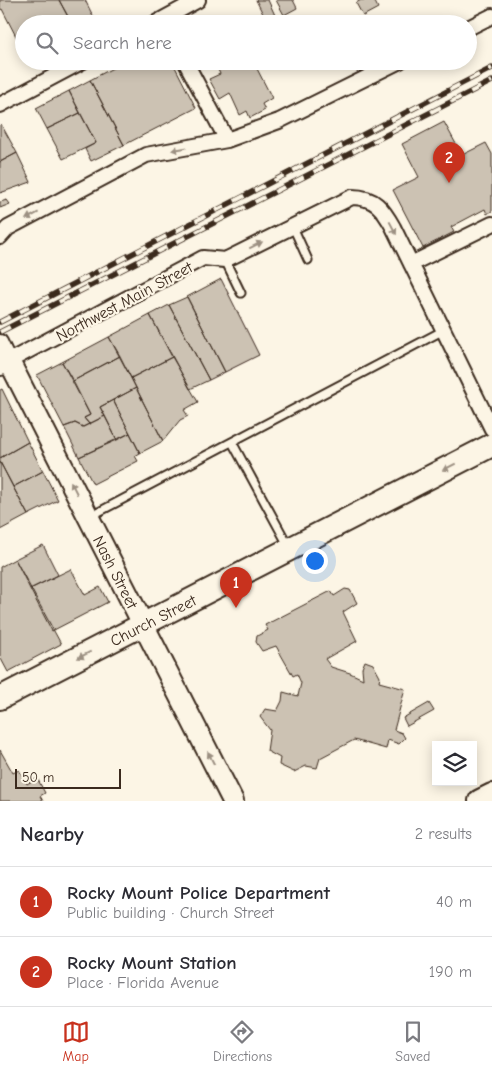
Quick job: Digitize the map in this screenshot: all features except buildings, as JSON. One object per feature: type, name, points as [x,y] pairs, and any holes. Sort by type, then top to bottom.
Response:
[{"type":"main road","name":"Church Street","points":[[0,698],[492,445]]},
{"type":"main road","points":[[480,801],[492,795]]},
{"type":"street","points":[[173,15],[198,0]]},
{"type":"street","points":[[477,24],[492,16]]},
{"type":"street","points":[[0,105],[66,70]]},
{"type":"street","points":[[190,70],[227,140]]},
{"type":"street","points":[[0,237],[8,228],[146,155],[227,140],[279,121],[382,70]]},
{"type":"street","name":"Northwest Main Street","points":[[5,363],[203,258],[226,260],[352,197],[363,197],[379,205],[412,264],[492,429]]},
{"type":"street","points":[[412,264],[492,224]]},
{"type":"street","name":"Nash Street","points":[[0,342],[5,363],[89,518],[233,801]]},
{"type":"lane","points":[[293,227],[308,260]]},
{"type":"lane","points":[[226,260],[241,294]]},
{"type":"lane","points":[[89,518],[444,330]]},
{"type":"lane","points":[[232,442],[290,550]]},
{"type":"railway","points":[[0,322],[492,68]]},
{"type":"railway","points":[[0,332],[492,81]]},
{"type":"place","name":"Rocky Mount Station","points":[[449,183]]},
{"type":"place","name":"Rocky Mount Police Department","points":[[236,608]]}]
